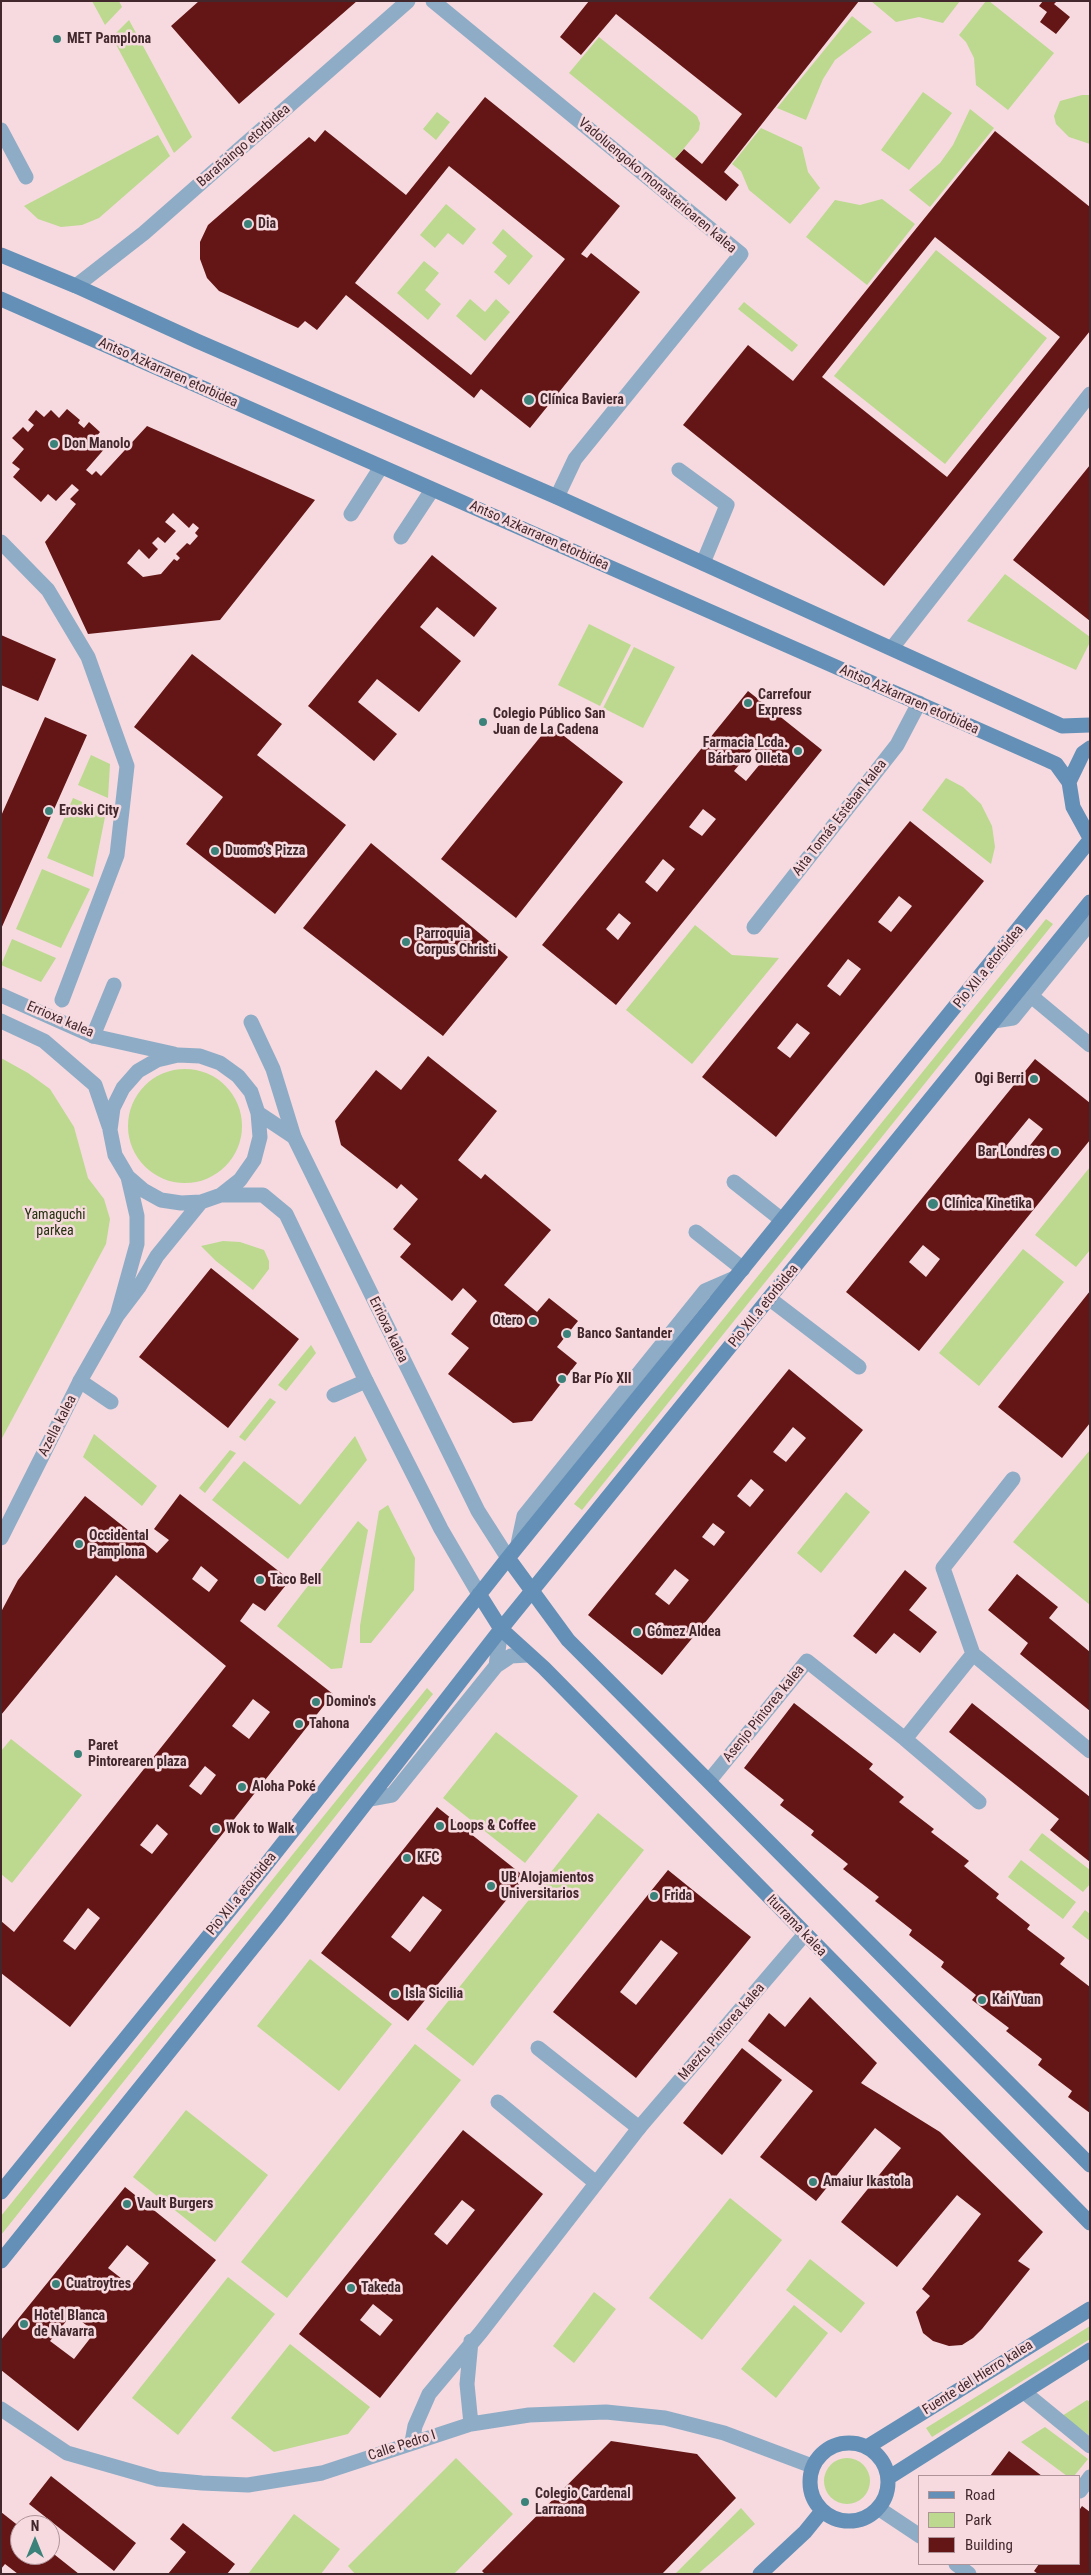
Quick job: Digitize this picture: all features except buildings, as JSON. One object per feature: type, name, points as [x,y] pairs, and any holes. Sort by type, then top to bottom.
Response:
[{"type":"main road","points":[[1,256],[76,286],[197,341],[557,497],[1062,726],[1090,725]]},
{"type":"main road","name":"Antso Azkarraren etorbidea","points":[[1,299],[1056,764],[1070,782]]},
{"type":"main road","points":[[1090,748],[1083,753],[1070,782],[1072,807],[1090,839]]},
{"type":"main road","name":"Pio XII.a etorbidea","points":[[1,2192],[258,1874],[518,1544],[1090,839]]},
{"type":"main road","name":"Pio XII.a etorbidea","points":[[1,2261],[370,1799],[502,1629],[994,1021],[1026,992],[1090,902]]},
{"type":"main road","points":[[508,1558],[534,1590],[546,1612],[568,1640],[1090,2165]]},
{"type":"main road","points":[[479,1594],[502,1629]]},
{"type":"main road","name":"Iturrama kalea","points":[[502,1629],[683,1809],[1090,2223]]},
{"type":"main road","name":"Fuente del Hierro kalea","points":[[867,2447],[1090,2309]]},
{"type":"main road","points":[[888,2478],[1090,2350]]},
{"type":"main road","points":[[851,2443],[867,2447],[881,2460],[888,2478],[886,2494],[878,2508],[868,2516],[857,2520],[838,2519],[822,2510],[813,2498],[809,2482],[812,2466],[822,2453],[836,2445],[851,2443]]},
{"type":"main road","points":[[760,2574],[805,2532],[822,2510]]},
{"type":"street","name":"Barañaingo etorbidea","points":[[76,286],[144,233],[408,1]]},
{"type":"street","name":"Vadoluengoko monasterioaren kalea","points":[[433,1],[741,254],[575,459],[557,497]]},
{"type":"street","points":[[1,130],[26,177]]},
{"type":"street","points":[[892,648],[1090,394]]},
{"type":"street","points":[[351,514],[380,467]]},
{"type":"street","points":[[679,470],[727,505],[703,563]]},
{"type":"street","points":[[401,537],[432,490]]},
{"type":"street","points":[[1,542],[48,590],[88,657],[128,766],[117,855],[62,1000]]},
{"type":"street","name":"Aita Tomás Esteban kalea","points":[[754,927],[897,745],[919,703]]},
{"type":"street","name":"Pio XII.a etorbidea","points":[[1026,992],[1090,923]]},
{"type":"street","points":[[92,1036],[114,984]]},
{"type":"street","points":[[1026,992],[1090,1045]]},
{"type":"street","name":"Errioxa kalea","points":[[1,995],[92,1036],[178,1055]]},
{"type":"street","name":"Errioxa kalea","points":[[1,1022],[44,1041],[95,1084],[110,1130]]},
{"type":"street","name":"Errioxa kalea","points":[[251,1022],[273,1069],[294,1137],[478,1511],[508,1558]]},
{"type":"street","points":[[178,1055],[200,1056],[220,1063],[238,1076],[251,1092],[258,1113],[260,1137],[254,1160],[240,1180],[221,1195],[201,1202],[181,1203],[161,1200],[143,1190],[128,1177],[115,1155],[110,1130],[113,1108],[123,1088],[138,1071],[157,1060],[178,1055]]},
{"type":"street","points":[[258,1113],[294,1137]]},
{"type":"street","name":"Azella kalea","points":[[117,1316],[137,1244],[137,1216],[128,1177]]},
{"type":"street","points":[[734,1182],[782,1220]]},
{"type":"street","points":[[221,1195],[263,1196],[286,1214],[366,1381],[441,1529],[479,1594]]},
{"type":"street","name":"Azella kalea","points":[[1,1538],[80,1381],[117,1316],[139,1287],[156,1256],[201,1202]]},
{"type":"street","points":[[696,1232],[739,1273]]},
{"type":"street","points":[[770,1299],[859,1367]]},
{"type":"street","points":[[80,1381],[111,1402]]},
{"type":"street","points":[[334,1395],[366,1381]]},
{"type":"street","points":[[1012,1480],[943,1568],[973,1654],[1090,1752]]},
{"type":"street","points":[[496,1666],[502,1629]]},
{"type":"street","points":[[973,1654],[905,1739],[980,1802]]},
{"type":"street","points":[[370,1799],[392,1795],[496,1666],[511,1656],[528,1655]]},
{"type":"street","name":"Asenjo Pintorea kalea","points":[[709,1781],[807,1661],[905,1739]]},
{"type":"street","name":"Maeztu Pintorea kalea","points":[[412,2442],[415,2426],[429,2394],[471,2341],[481,2332],[639,2128],[804,1934]]},
{"type":"street","points":[[538,2048],[639,2128]]},
{"type":"street","points":[[498,2102],[596,2183]]},
{"type":"street","points":[[471,2341],[467,2384],[471,2424]]},
{"type":"street","points":[[1024,2392],[1090,2446]]},
{"type":"street","name":"Calle Pedro I","points":[[1,2410],[67,2453],[158,2480],[248,2485],[322,2473],[471,2424],[529,2415],[606,2412],[665,2418],[724,2433],[812,2466]]},
{"type":"street","points":[[1081,2490],[1090,2477]]},
{"type":"street","points":[[878,2508],[918,2535]]},
{"type":"street","points":[[957,2565],[969,2574]]},
{"type":"green space","points":[[92,1],[119,1],[122,7],[105,25]]},
{"type":"green space","points":[[871,1],[960,1],[943,23],[919,17],[896,22]]},
{"type":"green space","points":[[986,1],[989,1],[1054,53],[1008,110],[976,85],[974,58],[966,42],[959,35]]},
{"type":"green space","points":[[852,16],[872,32],[835,60],[823,79],[806,120],[777,108]]},
{"type":"green space","points":[[129,20],[192,137],[174,153],[112,37]]},
{"type":"green space","points":[[599,37],[697,116],[700,123],[699,130],[675,159],[569,73]]},
{"type":"green space","points":[[923,92],[952,113],[909,170],[881,150]]},
{"type":"green space","points":[[1082,95],[1090,95],[1090,144],[1069,137],[1056,124],[1054,116],[1060,101]]},
{"type":"green space","points":[[970,109],[994,128],[930,207],[909,190],[940,163],[953,145]]},
{"type":"green space","points":[[437,112],[450,122],[436,140],[423,129]]},
{"type":"green space","points":[[761,128],[802,147],[808,172],[820,188],[790,224],[749,190],[741,171],[732,164]]},
{"type":"green space","points":[[158,135],[170,156],[99,218],[82,225],[61,227],[38,219],[24,206]]},
{"type":"green space","points":[[882,199],[915,224],[867,285],[806,237],[835,200],[860,205]]},
{"type":"green space","points":[[446,204],[476,229],[463,245],[448,233],[435,248],[420,235]]},
{"type":"green space","points":[[503,229],[533,256],[509,285],[494,272],[507,256],[492,243]]},
{"type":"green space","points":[[936,250],[1047,338],[945,464],[834,376]]},
{"type":"green space","points":[[424,261],[439,273],[425,290],[441,304],[428,320],[397,293]]},
{"type":"green space","points":[[470,299],[485,312],[496,299],[510,312],[485,341],[456,316]]},
{"type":"green space","points":[[744,302],[798,345],[792,352],[738,309]]},
{"type":"green space","points":[[1005,574],[1090,637],[1090,642],[1076,670],[967,621]]},
{"type":"green space","points":[[589,624],[631,645],[600,706],[558,685]]},
{"type":"green space","points":[[634,647],[675,667],[643,728],[603,708]]},
{"type":"green space","points":[[91,755],[110,764],[108,798],[78,785]]},
{"type":"green space","points":[[946,778],[963,787],[981,804],[992,826],[995,847],[991,864],[922,810]]},
{"type":"green space","points":[[73,798],[106,812],[93,877],[47,858]]},
{"type":"green space","points":[[42,869],[90,889],[61,948],[16,929]]},
{"type":"green space","points":[[1046,919],[1053,924],[582,1510],[574,1504]]},
{"type":"green space","points":[[695,925],[732,955],[779,958],[692,1064],[626,1010]]},
{"type":"green space","points":[[12,939],[56,958],[41,982],[1,965]]},
{"type":"green space","name":"Yamaguchi parkea","points":[[1,1058],[28,1073],[50,1089],[74,1127],[88,1178],[104,1199],[110,1219],[106,1244],[1,1440]]},
{"type":"green space","points":[[185,1069],[207,1073],[217,1078],[233,1094],[238,1104],[242,1126],[238,1148],[233,1158],[217,1174],[207,1179],[185,1183],[163,1179],[153,1174],[137,1158],[132,1148],[128,1126],[132,1104],[137,1094],[153,1078],[163,1073]]},
{"type":"green space","points":[[1090,1167],[1090,1250],[1076,1267],[1035,1235]]},
{"type":"green space","points":[[223,1241],[240,1242],[264,1250],[269,1261],[269,1269],[253,1290],[216,1261],[201,1246]]},
{"type":"green space","points":[[1023,1249],[1064,1282],[979,1386],[939,1353]]},
{"type":"green space","points":[[311,1345],[316,1353],[286,1391],[278,1385]]},
{"type":"green space","points":[[270,1398],[276,1402],[245,1441],[239,1437]]},
{"type":"green space","points":[[94,1434],[157,1486],[142,1506],[83,1457]]},
{"type":"green space","points":[[355,1436],[367,1460],[288,1559],[212,1500],[244,1461],[300,1505]]},
{"type":"green space","points":[[230,1450],[236,1453],[205,1493],[199,1488]]},
{"type":"green space","points":[[1090,1450],[1090,1605],[1013,1542]]},
{"type":"green space","points":[[846,1492],[870,1512],[821,1573],[797,1553]]},
{"type":"green space","points":[[388,1505],[415,1558],[414,1590],[371,1643],[360,1643],[360,1626],[379,1511]]},
{"type":"green space","points":[[358,1521],[368,1530],[342,1668],[331,1669],[277,1626]]},
{"type":"green space","points":[[427,1688],[433,1694],[1,2235],[1,2216]]},
{"type":"green space","points":[[496,1732],[578,1796],[525,1863],[443,1798]]},
{"type":"green space","points":[[11,1739],[82,1795],[12,1883],[1,1874],[1,1751]]},
{"type":"green space","points":[[598,1813],[644,1850],[473,2066],[426,2029]]},
{"type":"green space","points":[[1042,1833],[1090,1870],[1090,1884],[1083,1892],[1029,1850]]},
{"type":"green space","points":[[1021,1860],[1076,1902],[1063,1919],[1008,1877]]},
{"type":"green space","points":[[1085,1910],[1090,1914],[1090,1941],[1072,1927]]},
{"type":"green space","points":[[310,1959],[392,2024],[339,2091],[257,2026]]},
{"type":"green space","points":[[415,2044],[461,2080],[287,2298],[241,2262]]},
{"type":"green space","points":[[186,2110],[268,2175],[215,2242],[133,2177]]},
{"type":"green space","points":[[730,2198],[782,2240],[702,2340],[649,2298]]},
{"type":"green space","points":[[810,2259],[865,2303],[841,2333],[786,2290]]},
{"type":"green space","points":[[228,2277],[275,2314],[178,2435],[132,2398]]},
{"type":"green space","points":[[594,2292],[616,2309],[574,2363],[553,2346]]},
{"type":"green space","points":[[794,2305],[828,2333],[776,2398],[741,2369]]},
{"type":"green space","points":[[1090,2326],[1090,2339],[932,2437],[926,2428]]},
{"type":"green space","points":[[290,2344],[370,2407],[348,2434],[274,2452],[231,2418]]},
{"type":"green space","points":[[1087,2400],[1090,2402],[1090,2436],[1062,2416]]},
{"type":"green space","points":[[1045,2427],[1088,2459],[1075,2475],[1066,2475],[1021,2442]]},
{"type":"green space","points":[[456,2458],[513,2514],[454,2574],[355,2574],[348,2566]]},
{"type":"green space","points":[[847,2458],[860,2462],[866,2468],[870,2481],[866,2494],[860,2500],[847,2504],[834,2500],[828,2494],[824,2481],[828,2468],[834,2462]]},
{"type":"green space","points":[[741,2508],[755,2524],[698,2574],[675,2574]]},
{"type":"green space","points":[[294,2514],[340,2549],[321,2574],[248,2574]]},
{"type":"place","name":"MET Pamplona","points":[[57,39]]},
{"type":"place","name":"Dia","points":[[248,224]]},
{"type":"place","name":"Clínica Baviera","points":[[529,400]]},
{"type":"place","name":"Don Manolo","points":[[54,444]]},
{"type":"place","name":"Carrefour Express","points":[[748,703]]},
{"type":"place","name":"Colegio Público San Juan de La Cadena","points":[[483,722]]},
{"type":"place","name":"Farmacia Lcda. Bárbaro Olleta","points":[[798,751]]},
{"type":"place","name":"Eroski City","points":[[49,811]]},
{"type":"place","name":"Duomo's Pizza","points":[[215,851]]},
{"type":"place","name":"Parroquia Corpus Christi","points":[[406,942]]},
{"type":"place","name":"Ogi Berri","points":[[1034,1079]]},
{"type":"place","name":"Bar Londres","points":[[1055,1152]]},
{"type":"place","name":"Clínica Kinetika","points":[[933,1204]]},
{"type":"place","name":"Otero","points":[[533,1321]]},
{"type":"place","name":"Banco Santander","points":[[567,1334]]},
{"type":"place","name":"Bar Pío XII","points":[[562,1379]]},
{"type":"place","name":"Occidental Pamplona","points":[[79,1544]]},
{"type":"place","name":"Taco Bell","points":[[260,1580]]},
{"type":"place","name":"Gómez Aldea","points":[[637,1632]]},
{"type":"place","name":"Domino's","points":[[316,1702]]},
{"type":"place","name":"Tahona","points":[[299,1724]]},
{"type":"place","name":"Paret Pintorearen plaza","points":[[78,1754]]},
{"type":"place","name":"Aloha Poké","points":[[242,1787]]},
{"type":"place","name":"Loops & Coffee","points":[[440,1826]]},
{"type":"place","name":"Wok to Walk","points":[[216,1829]]},
{"type":"place","name":"KFC","points":[[407,1858]]},
{"type":"place","name":"UB Alojamientos Universitarios","points":[[491,1886]]},
{"type":"place","name":"Frida","points":[[654,1896]]},
{"type":"place","name":"Isla Sicilia","points":[[395,1994]]},
{"type":"place","name":"Kai Yuan","points":[[982,2000]]},
{"type":"place","name":"Amaiur Ikastola","points":[[813,2182]]},
{"type":"place","name":"Vault Burgers","points":[[127,2204]]},
{"type":"place","name":"Cuatroytres","points":[[56,2284]]},
{"type":"place","name":"Takeda","points":[[351,2288]]},
{"type":"place","name":"Hotel Blanca de Navarra","points":[[24,2324]]},
{"type":"place","name":"Colegio Cardenal Larraona","points":[[525,2502]]}]
